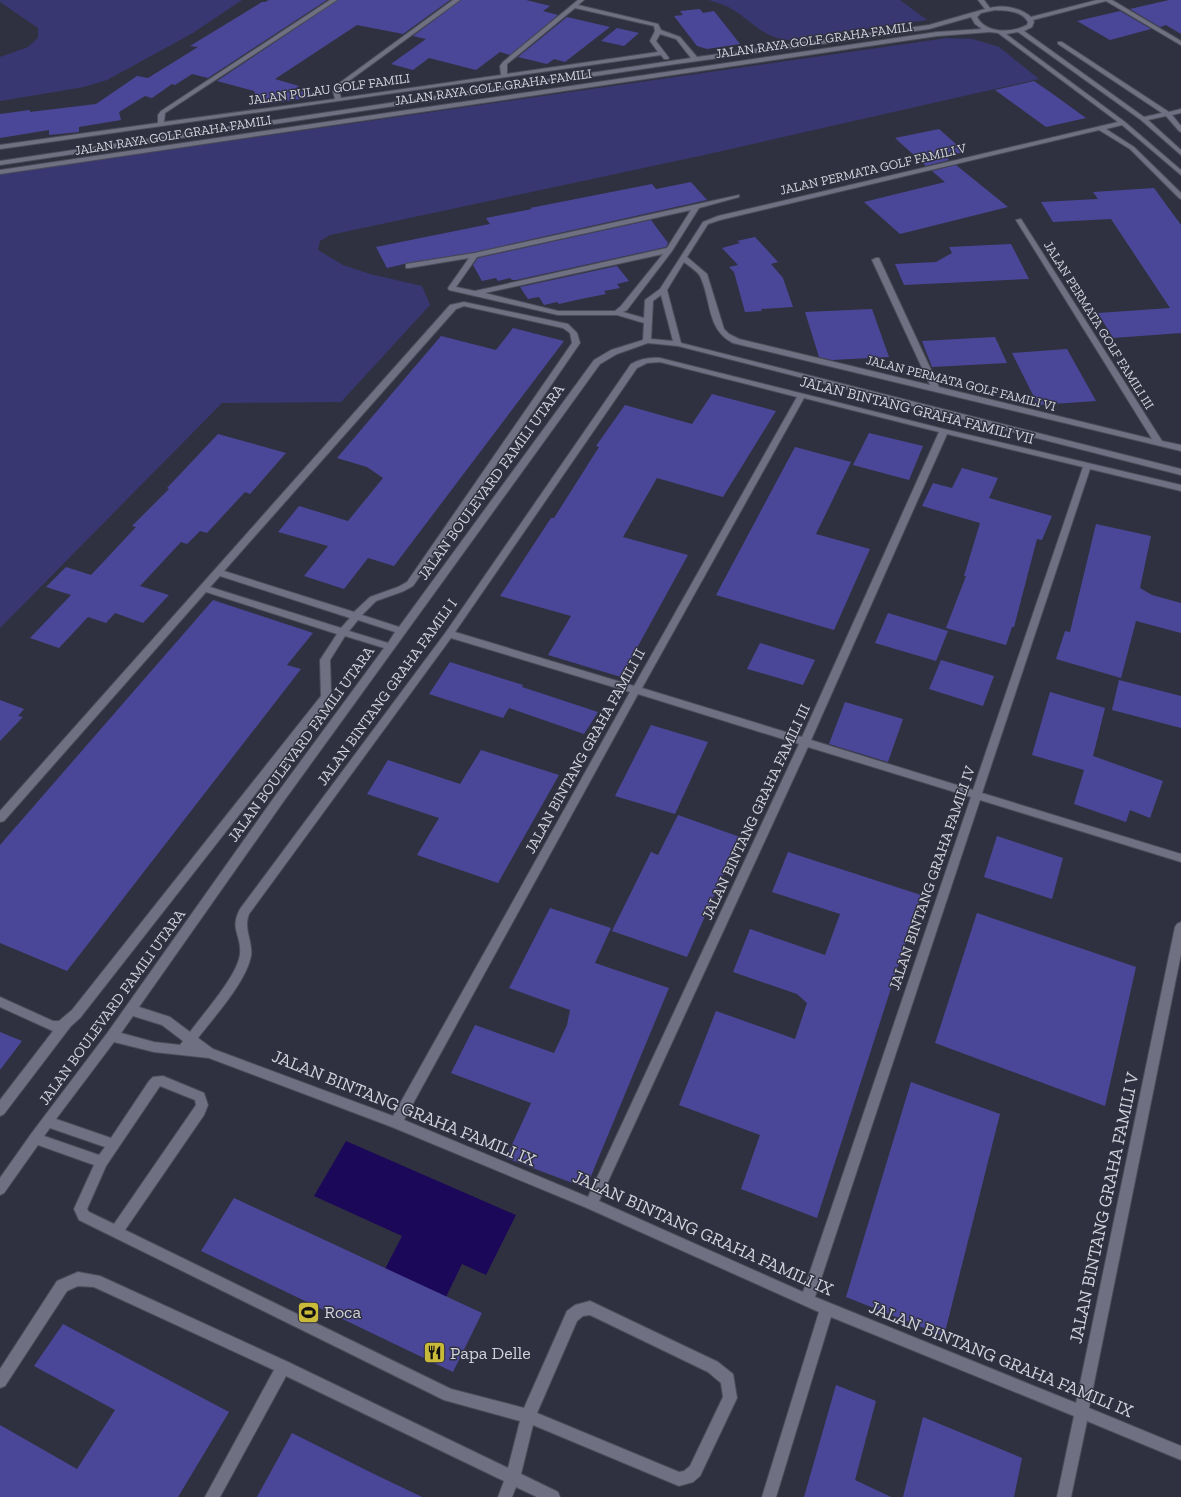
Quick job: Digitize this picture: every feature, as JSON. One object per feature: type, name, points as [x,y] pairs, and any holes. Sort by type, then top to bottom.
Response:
[{"type":"street","points":[[161,125],[160,117],[163,112],[334,0]]},
{"type":"street","points":[[338,100],[336,91],[340,85],[457,0]]},
{"type":"street","points":[[504,76],[502,66],[505,63],[581,0]]},
{"type":"street","points":[[981,0],[988,9]]},
{"type":"street","points":[[997,0],[1003,8]]},
{"type":"street","points":[[976,14],[974,17],[978,24],[990,30],[1000,32],[1020,31],[1030,26],[1030,19],[1104,0]]},
{"type":"street","points":[[1108,0],[1181,43]]},
{"type":"street","points":[[574,6],[656,25],[658,31],[654,41],[669,63]]},
{"type":"street","name":"JALAN RAYA GOLF GRAHA FAMILI","points":[[0,163],[694,59],[929,28],[988,9],[1003,8],[1020,12],[1030,19]]},
{"type":"street","name":"JALAN RAYA GOLF GRAHA FAMILI","points":[[0,172],[937,34],[990,30]]},
{"type":"street","points":[[658,31],[678,38],[694,59]]},
{"type":"street","points":[[1020,31],[1143,119],[1181,153]]},
{"type":"street","points":[[1000,32],[1123,122],[1181,173]]},
{"type":"street","points":[[1060,43],[1168,114],[1181,130]]},
{"type":"street","name":"JALAN PULAU GOLF FAMILI","points":[[0,147],[662,53]]},
{"type":"street","points":[[1143,119],[1181,111]]},
{"type":"street","name":"JALAN PERMATA GOLF FAMILI V","points":[[647,341],[649,300],[662,290],[684,258],[705,223],[718,218],[1123,122]]},
{"type":"street","points":[[1100,128],[1132,148],[1181,197]]},
{"type":"street","points":[[57,155],[57,164]]},
{"type":"street","points":[[409,266],[474,255],[737,196]]},
{"type":"street","points":[[617,313],[630,302],[670,250],[696,206]]},
{"type":"street","name":"JALAN PERMATA GOLF FAMILI III","points":[[1019,220],[1159,443]]},
{"type":"street","points":[[474,293],[670,250]]},
{"type":"street","points":[[474,255],[452,288],[558,313],[617,313],[647,321]]},
{"type":"street","name":"JALAN PERMATA GOLF FAMILI VI","points":[[684,258],[704,274],[720,329],[726,336],[736,341],[1181,448]]},
{"type":"street","points":[[876,260],[936,389]]},
{"type":"street","points":[[662,290],[678,344]]},
{"type":"street","points":[[0,818],[453,307],[464,304],[565,326],[571,329],[576,336],[576,343],[410,584],[401,590],[375,598],[368,602],[356,616],[325,661],[327,688],[326,697],[76,1014],[67,1022],[0,1110]]},
{"type":"street","points":[[647,341],[678,344],[1181,472]]},
{"type":"street","name":"JALAN BOULEVARD FAMILI UTARA","points":[[0,1189],[47,1121],[131,1010],[277,802],[597,362],[614,352],[647,341]]},
{"type":"street","name":"JALAN BINTANG GRAHA FAMILI VII","points":[[646,360],[660,360],[1181,488]]},
{"type":"street","name":"JALAN BINTANG GRAHA FAMILI I","points":[[183,1050],[239,972],[244,961],[246,948],[240,927],[240,921],[244,912],[449,634],[634,366],[646,360]]},
{"type":"street","name":"JALAN BINTANG GRAHA FAMILI II","points":[[396,1123],[636,690],[802,396]]},
{"type":"street","name":"JALAN BINTANG GRAHA FAMILI III","points":[[591,1204],[805,742],[944,431]]},
{"type":"street","name":"JALAN BINTANG GRAHA FAMILI IV","points":[[807,1300],[978,795],[1087,466]]},
{"type":"street","points":[[218,572],[402,631]]},
{"type":"street","points":[[204,588],[390,647]]},
{"type":"street","points":[[449,634],[1181,858]]},
{"type":"street","name":"JALAN BINTANG GRAHA FAMILI V","points":[[1064,1497],[1181,927]]},
{"type":"street","points":[[0,1002],[52,1026],[60,1026],[67,1022]]},
{"type":"street","name":"JALAN BINTANG GRAHA FAMILI IX","points":[[131,1010],[166,1020],[209,1053]]},
{"type":"street","name":"JALAN BINTANG GRAHA FAMILI IX","points":[[112,1036],[154,1047],[209,1053],[396,1123],[591,1204],[827,1309],[1181,1453]]},
{"type":"street","points":[[116,1232],[200,1111],[202,1105],[200,1097],[163,1081],[157,1081],[102,1162],[80,1208],[84,1216],[116,1232],[449,1395],[528,1416],[679,1479],[688,1477],[695,1470],[730,1398],[728,1379],[713,1367],[590,1308],[580,1310],[572,1316],[528,1416],[513,1478],[505,1497]]},
{"type":"street","points":[[47,1121],[114,1145]]},
{"type":"street","points":[[36,1138],[102,1162]]},
{"type":"street","points":[[0,1382],[62,1286],[71,1280],[79,1278],[96,1281],[283,1367],[553,1497]]},
{"type":"street","points":[[769,1497],[827,1309]]},
{"type":"street","points":[[212,1497],[283,1367]]},
{"type":"shaded area","points":[[0,0],[242,0],[193,33],[107,80],[84,87],[0,101],[0,57],[28,47],[38,38],[38,28],[0,2]]},
{"type":"shaded area","points":[[709,0],[900,0],[927,20],[789,40],[780,39],[760,30],[732,9]]},
{"type":"shaded area","points":[[947,38],[973,39],[999,47],[1039,79],[704,155],[330,235],[320,241],[318,250],[343,265],[370,274],[422,286],[430,305],[341,402],[222,403],[0,628],[0,174]]},
{"type":"shaded area","points":[[346,1141],[516,1215],[486,1275],[462,1264],[446,1297],[385,1269],[402,1236],[314,1196]]},
{"type":"building","points":[[269,0],[327,0],[208,78],[192,74],[175,85],[172,84],[152,98],[145,96],[119,112],[121,120],[79,127],[79,132],[49,135],[49,130],[0,138],[0,114],[96,104],[137,76],[148,78],[198,47],[190,46],[262,2]]},
{"type":"building","points":[[338,0],[450,0],[403,34],[357,25],[275,79],[299,86],[293,90],[314,93],[314,97],[259,105],[254,91],[217,81]]},
{"type":"building","points":[[461,0],[526,0],[550,6],[543,11],[558,15],[510,55],[500,52],[476,70],[429,58],[413,70],[391,64],[426,39],[413,36]]},
{"type":"building","points":[[1169,0],[1181,0],[1181,34],[1166,25],[1160,27],[1130,9]]},
{"type":"building","points":[[700,9],[703,13],[714,11],[740,44],[707,49],[697,46],[674,16],[683,15],[680,11]]},
{"type":"building","points":[[1120,11],[1151,29],[1110,40],[1077,21]]},
{"type":"building","points":[[567,17],[610,27],[565,62],[554,59],[547,64],[518,57]]},
{"type":"building","points":[[617,28],[639,33],[624,46],[601,41]]},
{"type":"building","points":[[1034,81],[1086,118],[1046,127],[995,90]]},
{"type":"building","points":[[939,129],[965,152],[945,156],[949,160],[926,166],[895,138]]},
{"type":"building","points":[[956,165],[1008,207],[900,234],[864,202],[945,182],[932,171]]},
{"type":"building","points":[[691,182],[707,200],[475,252],[406,263],[387,268],[376,247],[490,224],[486,218],[532,209],[530,208],[652,184],[656,189]]},
{"type":"building","points":[[1154,188],[1181,225],[1181,333],[1113,338],[1098,313],[1170,308],[1111,219],[1053,222],[1041,202],[1098,199],[1093,192]]},
{"type":"building","points":[[651,220],[668,243],[666,247],[516,280],[512,280],[510,278],[498,281],[496,278],[482,281],[473,265],[478,258]]},
{"type":"building","points":[[755,237],[778,262],[771,264],[783,278],[793,307],[761,309],[762,311],[745,312],[734,272],[729,267],[738,265],[722,248],[740,243],[737,241]]},
{"type":"building","points":[[1011,244],[1029,279],[904,285],[895,264],[936,262],[952,253],[949,247]]},
{"type":"building","points":[[617,266],[629,281],[617,284],[620,288],[604,291],[606,294],[559,304],[557,302],[544,305],[539,297],[528,299],[520,287]]},
{"type":"building","points":[[872,309],[889,357],[832,360],[819,357],[805,312]]},
{"type":"building","points":[[513,328],[564,341],[394,566],[368,558],[344,589],[304,576],[328,546],[278,532],[299,506],[348,521],[383,478],[367,467],[337,458],[441,336],[496,350]]},
{"type":"building","points":[[995,337],[1007,363],[932,367],[922,341]]},
{"type":"building","points":[[1067,349],[1096,401],[1038,405],[1012,353]]},
{"type":"building","points":[[712,394],[776,411],[723,497],[657,478],[623,537],[688,555],[621,677],[548,655],[571,616],[500,596],[551,518],[554,518],[599,447],[596,446],[625,405],[692,424]]},
{"type":"building","points":[[869,433],[923,446],[909,480],[853,465]]},
{"type":"building","points":[[218,434],[286,453],[250,494],[245,492],[207,533],[200,531],[187,544],[181,542],[140,586],[169,595],[143,623],[115,613],[106,623],[88,617],[59,648],[30,638],[71,595],[46,587],[66,567],[91,575],[136,527],[132,526],[169,489],[167,488]]},
{"type":"building","points":[[795,447],[851,462],[816,534],[870,549],[834,630],[716,595]]},
{"type":"building","points":[[962,468],[998,478],[989,498],[1052,516],[1042,540],[1037,539],[1014,627],[1012,627],[1006,645],[946,628],[966,576],[964,576],[980,523],[922,506],[933,483],[952,488]]},
{"type":"building","points":[[1096,524],[1151,536],[1140,588],[1152,595],[1181,603],[1181,633],[1136,621],[1121,678],[1056,659],[1065,631],[1070,632]]},
{"type":"building","points":[[213,600],[313,633],[287,665],[301,669],[67,971],[0,943],[0,845]]},
{"type":"building","points":[[888,613],[948,631],[936,661],[875,643]]},
{"type":"building","points":[[760,643],[815,660],[803,685],[747,669]]},
{"type":"building","points":[[941,660],[994,676],[983,706],[929,689]]},
{"type":"building","points":[[450,662],[523,685],[522,687],[598,712],[584,734],[509,708],[503,718],[429,694]]},
{"type":"building","points":[[1119,680],[1181,696],[1181,728],[1112,710]]},
{"type":"building","points":[[1050,692],[1105,708],[1093,756],[1163,781],[1150,818],[1130,810],[1126,822],[1074,804],[1084,770],[1032,755]]},
{"type":"building","points":[[0,700],[24,709],[18,716],[23,717],[0,741]]},
{"type":"building","points":[[845,702],[903,719],[888,762],[829,744]]},
{"type":"building","points":[[651,725],[708,742],[675,814],[615,796]]},
{"type":"building","points":[[481,750],[559,775],[498,883],[417,855],[439,818],[367,794],[388,760],[460,784]]},
{"type":"building","points":[[678,815],[740,837],[687,957],[612,931],[651,852],[658,855]]},
{"type":"building","points":[[997,836],[1063,858],[1052,899],[984,877]]},
{"type":"building","points":[[788,852],[921,895],[817,1218],[741,1189],[760,1135],[679,1105],[716,1011],[795,1039],[807,1003],[797,994],[733,972],[750,929],[825,955],[840,914],[772,892]]},
{"type":"building","points":[[550,908],[611,928],[595,963],[669,988],[586,1188],[506,1158],[531,1103],[451,1073],[475,1025],[554,1053],[567,1025],[570,1010],[509,988]]},
{"type":"building","points":[[977,913],[1136,967],[1105,1106],[935,1043]]},
{"type":"building","points":[[0,1032],[22,1041],[0,1070]]},
{"type":"building","points":[[911,1082],[1000,1114],[944,1336],[846,1297]]},
{"type":"building","points":[[234,1198],[482,1313],[453,1372],[201,1251]]},
{"type":"building","points":[[63,1324],[229,1412],[178,1497],[0,1497],[0,1425],[77,1469],[115,1410],[34,1366]]},
{"type":"building","points":[[836,1385],[876,1401],[855,1480],[891,1497],[804,1497]]},
{"type":"building","points":[[923,1417],[1022,1458],[1014,1497],[903,1497]]},
{"type":"building","points":[[292,1433],[374,1474],[422,1497],[257,1497]]},
{"type":"place","name":"Roca","points":[[308,1312]]},
{"type":"place","name":"Papa Delle","points":[[435,1353]]}]
